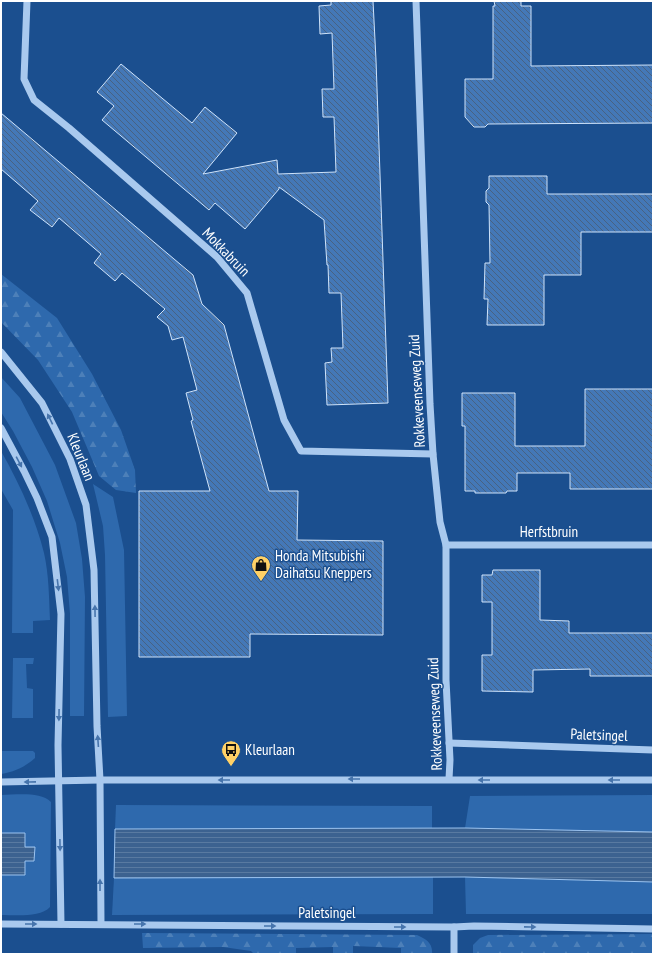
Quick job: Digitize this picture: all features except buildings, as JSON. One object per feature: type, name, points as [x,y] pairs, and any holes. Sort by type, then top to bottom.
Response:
[{"type":"street","name":"Mokkabruin","points":[[27,1],[24,79],[34,100],[69,128],[217,257],[248,293],[284,420],[301,451],[433,454]]},
{"type":"street","name":"Rokkeveenseweg Zuid","points":[[416,1],[433,454],[440,522],[446,544],[446,680],[450,780]]},
{"type":"street","name":"Kleurlaan","points":[[1,352],[42,403],[70,459],[86,505],[94,570],[97,726],[100,780],[101,924]]},
{"type":"street","points":[[1,428],[24,470],[52,537],[61,614],[58,745],[61,924]]},
{"type":"street","name":"Herfstbruin","points":[[446,544],[653,545]]},
{"type":"street","name":"Paletsingel","points":[[449,743],[653,750]]},
{"type":"street","points":[[1,782],[100,780],[653,780]]},
{"type":"street","name":"Paletsingel","points":[[1,924],[474,926],[653,929]]},
{"type":"street","points":[[454,927],[454,954]]},
{"type":"green space","points":[[1,274],[57,318],[92,374],[121,430],[135,470],[136,493],[116,490],[99,476],[72,412],[38,360],[1,322]]},
{"type":"green space","points":[[1,377],[20,398],[55,465],[76,523],[82,559],[85,597],[84,716],[70,716],[70,614],[67,577],[60,543],[47,501],[32,467],[1,412]]},
{"type":"green space","points":[[1,451],[14,475],[31,513],[46,561],[50,620],[33,621],[33,633],[12,633],[13,510],[1,489]]},
{"type":"green space","points":[[93,484],[113,497],[124,550],[127,716],[108,717],[105,555],[103,526]]},
{"type":"green space","points":[[13,658],[34,658],[33,664],[26,664],[27,688],[33,689],[33,718],[12,718]]},
{"type":"green space","points":[[1,751],[33,751],[35,753],[35,758],[19,769],[1,774]]},
{"type":"green space","points":[[1,795],[34,795],[41,796],[51,802],[50,907],[46,911],[27,915],[1,915],[1,875],[25,875],[25,861],[34,860],[35,848],[25,847],[25,833],[1,833]]},
{"type":"green space","points":[[653,795],[653,832],[465,828],[470,796]]},
{"type":"green space","points":[[116,805],[432,806],[432,828],[115,829]]},
{"type":"green space","points":[[433,877],[433,914],[112,915],[114,878]]},
{"type":"green space","points":[[465,877],[653,882],[653,914],[466,914]]},
{"type":"green space","points":[[142,933],[417,935],[430,944],[432,954],[401,954],[401,948],[353,946],[353,954],[333,954],[333,947],[296,948],[296,954],[254,954],[251,951],[223,947],[143,948]]},
{"type":"green space","points":[[653,934],[653,954],[473,954],[473,945],[480,938],[488,935]]},
{"type":"shaded area","points":[[465,828],[653,832],[653,882],[465,877],[114,878],[115,829]]},
{"type":"shaded area","points":[[1,833],[25,833],[25,847],[35,847],[34,861],[25,861],[25,875],[1,875]]},
{"type":"place","name":"Honda Mitsubishi Daihatsu Kneppers","points":[[261,582]]},
{"type":"place","name":"Kleurlaan","points":[[231,767]]}]
